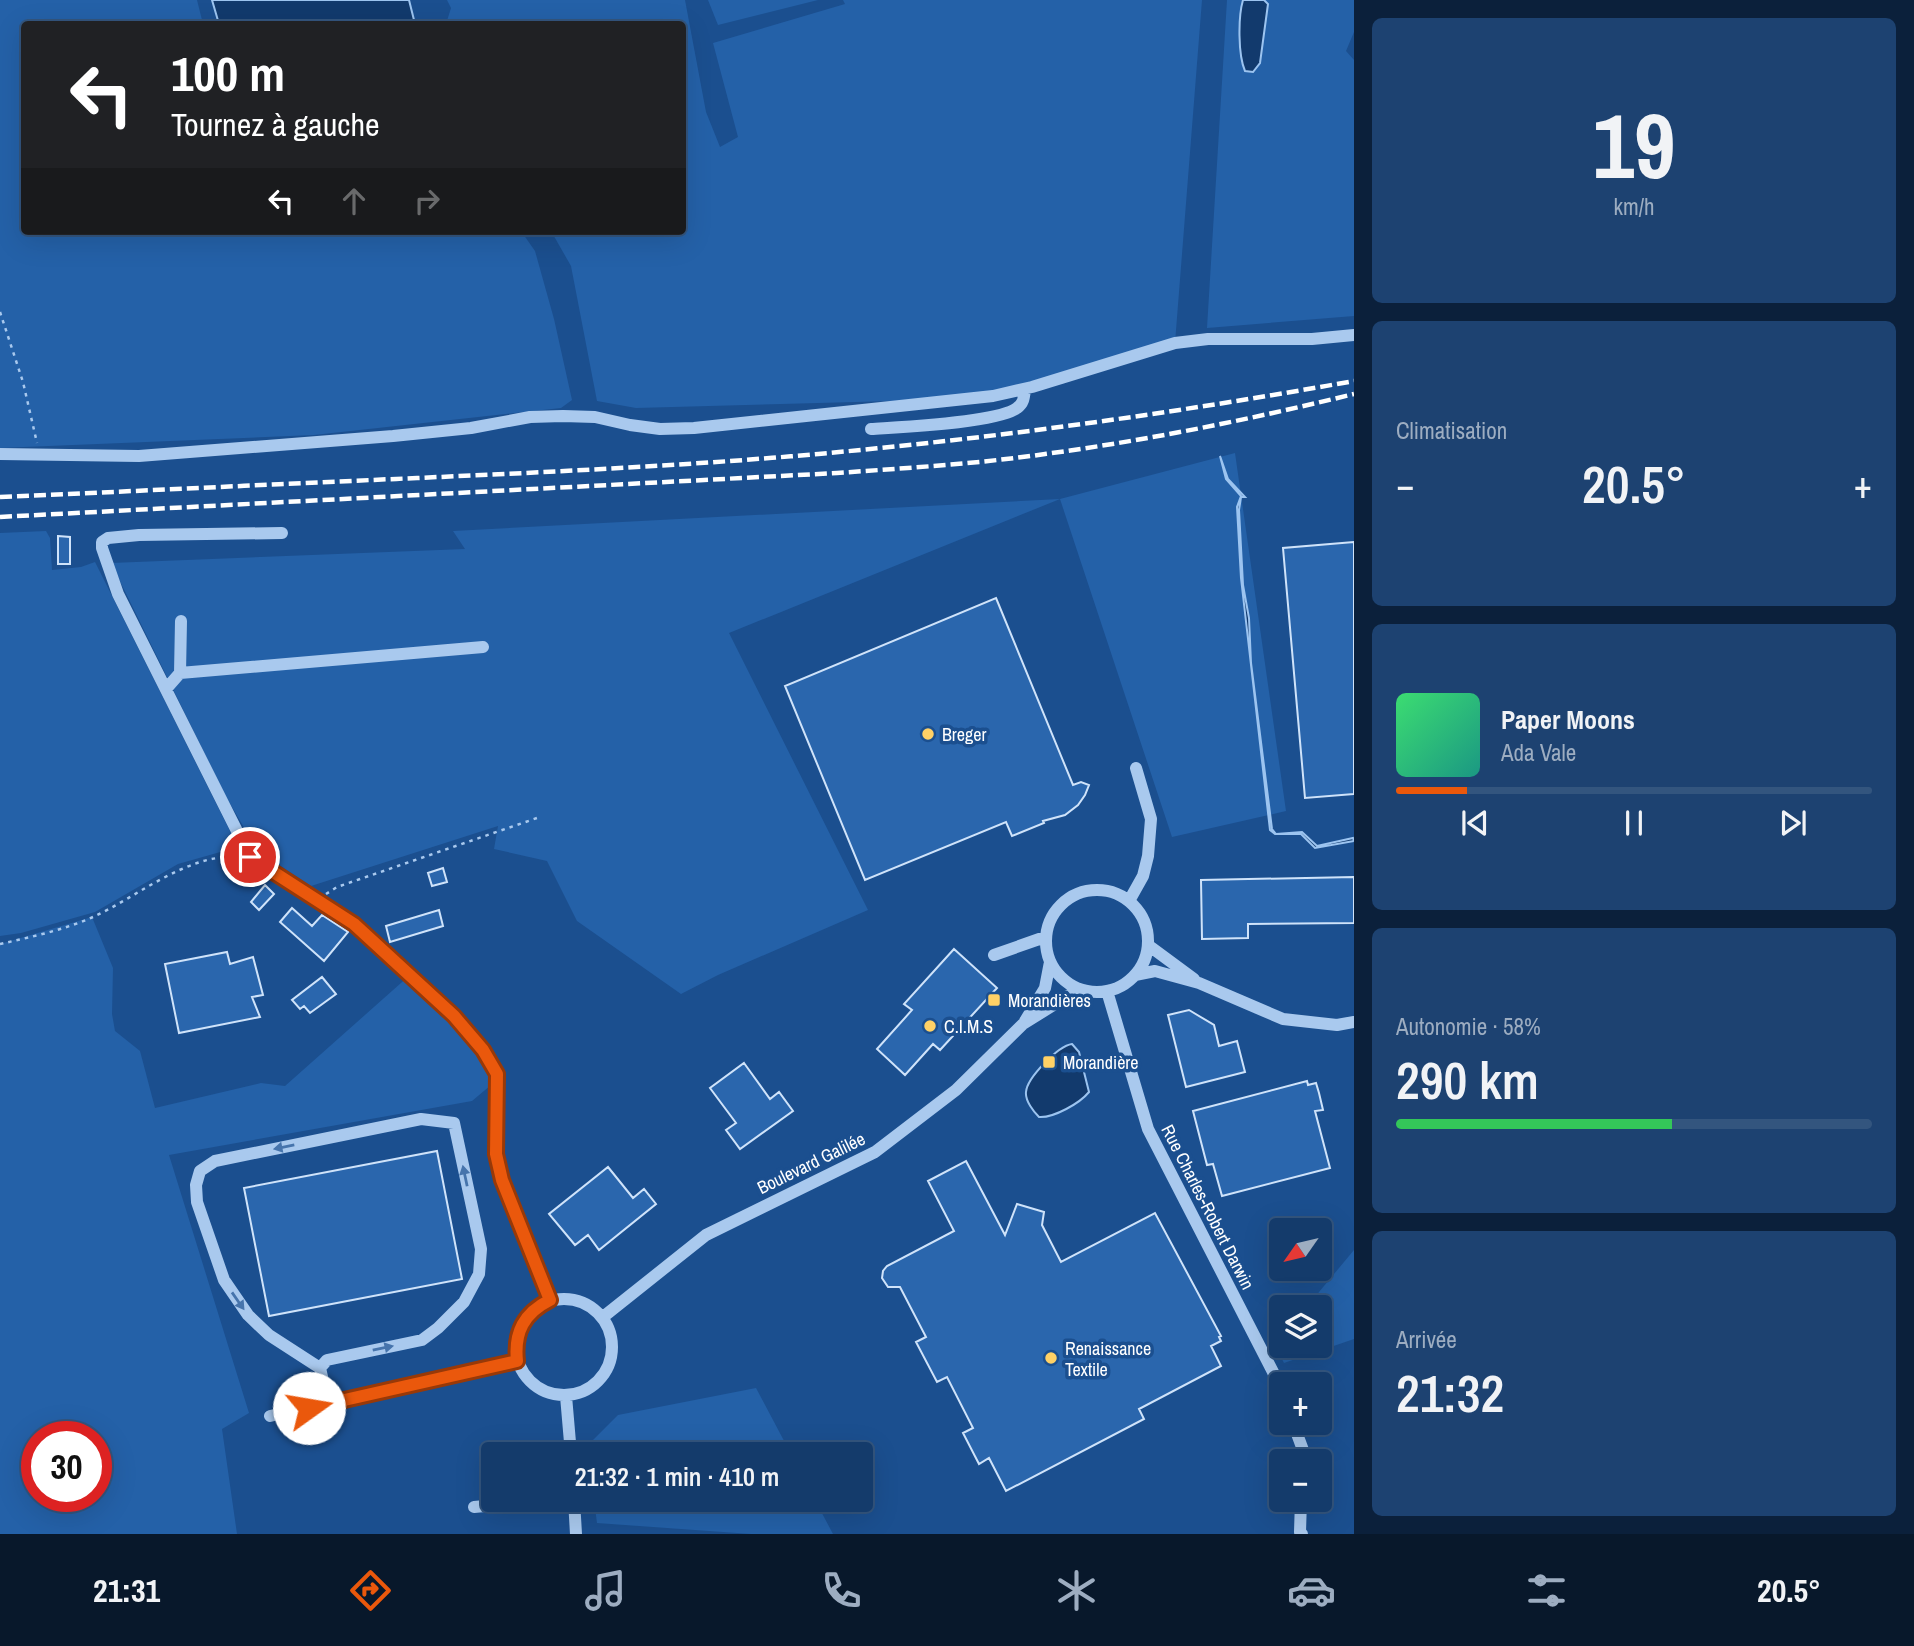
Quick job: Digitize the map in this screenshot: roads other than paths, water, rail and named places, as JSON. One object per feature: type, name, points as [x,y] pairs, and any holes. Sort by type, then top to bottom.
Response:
[{"type":"street","points":[[0,454],[139,456],[393,436],[471,428],[530,417],[595,417],[660,429],[694,429],[993,396],[1025,389],[1175,343],[1208,339],[1312,339],[1354,335]]},
{"type":"street","points":[[871,429],[1005,414],[1024,402],[1025,389]]},
{"type":"street","points":[[282,533],[139,534],[108,538],[102,542],[98,555],[250,857],[354,924],[454,1016],[483,1050],[497,1074],[496,1154],[502,1180],[550,1300]]},
{"type":"street","points":[[166,690],[180,673],[180,621]]},
{"type":"street","points":[[180,673],[483,647]]},
{"type":"street","points":[[1129,901],[1143,876],[1148,856],[1150,819],[1136,768]]},
{"type":"street","points":[[1100,889],[1115,892],[1129,901],[1140,913],[1147,928],[1148,945],[1144,961],[1135,975],[1123,985],[1107,991],[1093,992],[1067,983],[1050,962],[1045,937],[1057,908],[1076,894],[1100,889]]},
{"type":"street","points":[[994,955],[1045,937]]},
{"type":"street","points":[[1148,945],[1199,983]]},
{"type":"street","name":"Boulevard Galilée","points":[[1023,1024],[1045,988],[1050,962]]},
{"type":"street","points":[[1135,975],[1155,971],[1199,983],[1283,1019],[1337,1025],[1354,1022]]},
{"type":"street","name":"Boulevard Galilée","points":[[603,1317],[706,1235],[876,1152],[956,1090],[1023,1024],[1079,989]]},
{"type":"street","name":"Rue Charles-Robert Darwin","points":[[1107,991],[1148,1129],[1273,1372]]},
{"type":"street","points":[[320,1368],[327,1360],[422,1340],[464,1302],[479,1274],[481,1249],[454,1123],[421,1119],[215,1161],[200,1171],[196,1185],[197,1202],[224,1280],[248,1315],[269,1335],[320,1368],[328,1403]]},
{"type":"street","points":[[569,1299],[588,1305],[603,1317],[613,1346],[611,1361],[594,1386],[566,1396],[550,1394],[524,1375],[517,1361],[516,1345],[518,1331],[531,1312],[550,1300],[569,1299]]},
{"type":"street","points":[[270,1416],[517,1361]]},
{"type":"street","points":[[566,1396],[569,1442]]},
{"type":"street","points":[[474,1507],[481,1506]]},
{"type":"street","points":[[575,1512],[576,1534]]},
{"type":"street","points":[[1300,1534],[1301,1512]]},
{"type":"railway","points":[[0,497],[591,470],[822,454],[1058,427],[1354,381]]},
{"type":"railway","points":[[0,517],[837,473],[967,463],[1045,454],[1162,435],[1354,394]]},
{"type":"place","name":"Breger","points":[[928,734]]},
{"type":"place","name":"Morandières","points":[[994,1000]]},
{"type":"place","name":"C.I.M.S","points":[[930,1026]]},
{"type":"place","name":"Morandière","points":[[1049,1062]]},
{"type":"place","name":"Renaissance Textile","points":[[1051,1358]]}]
